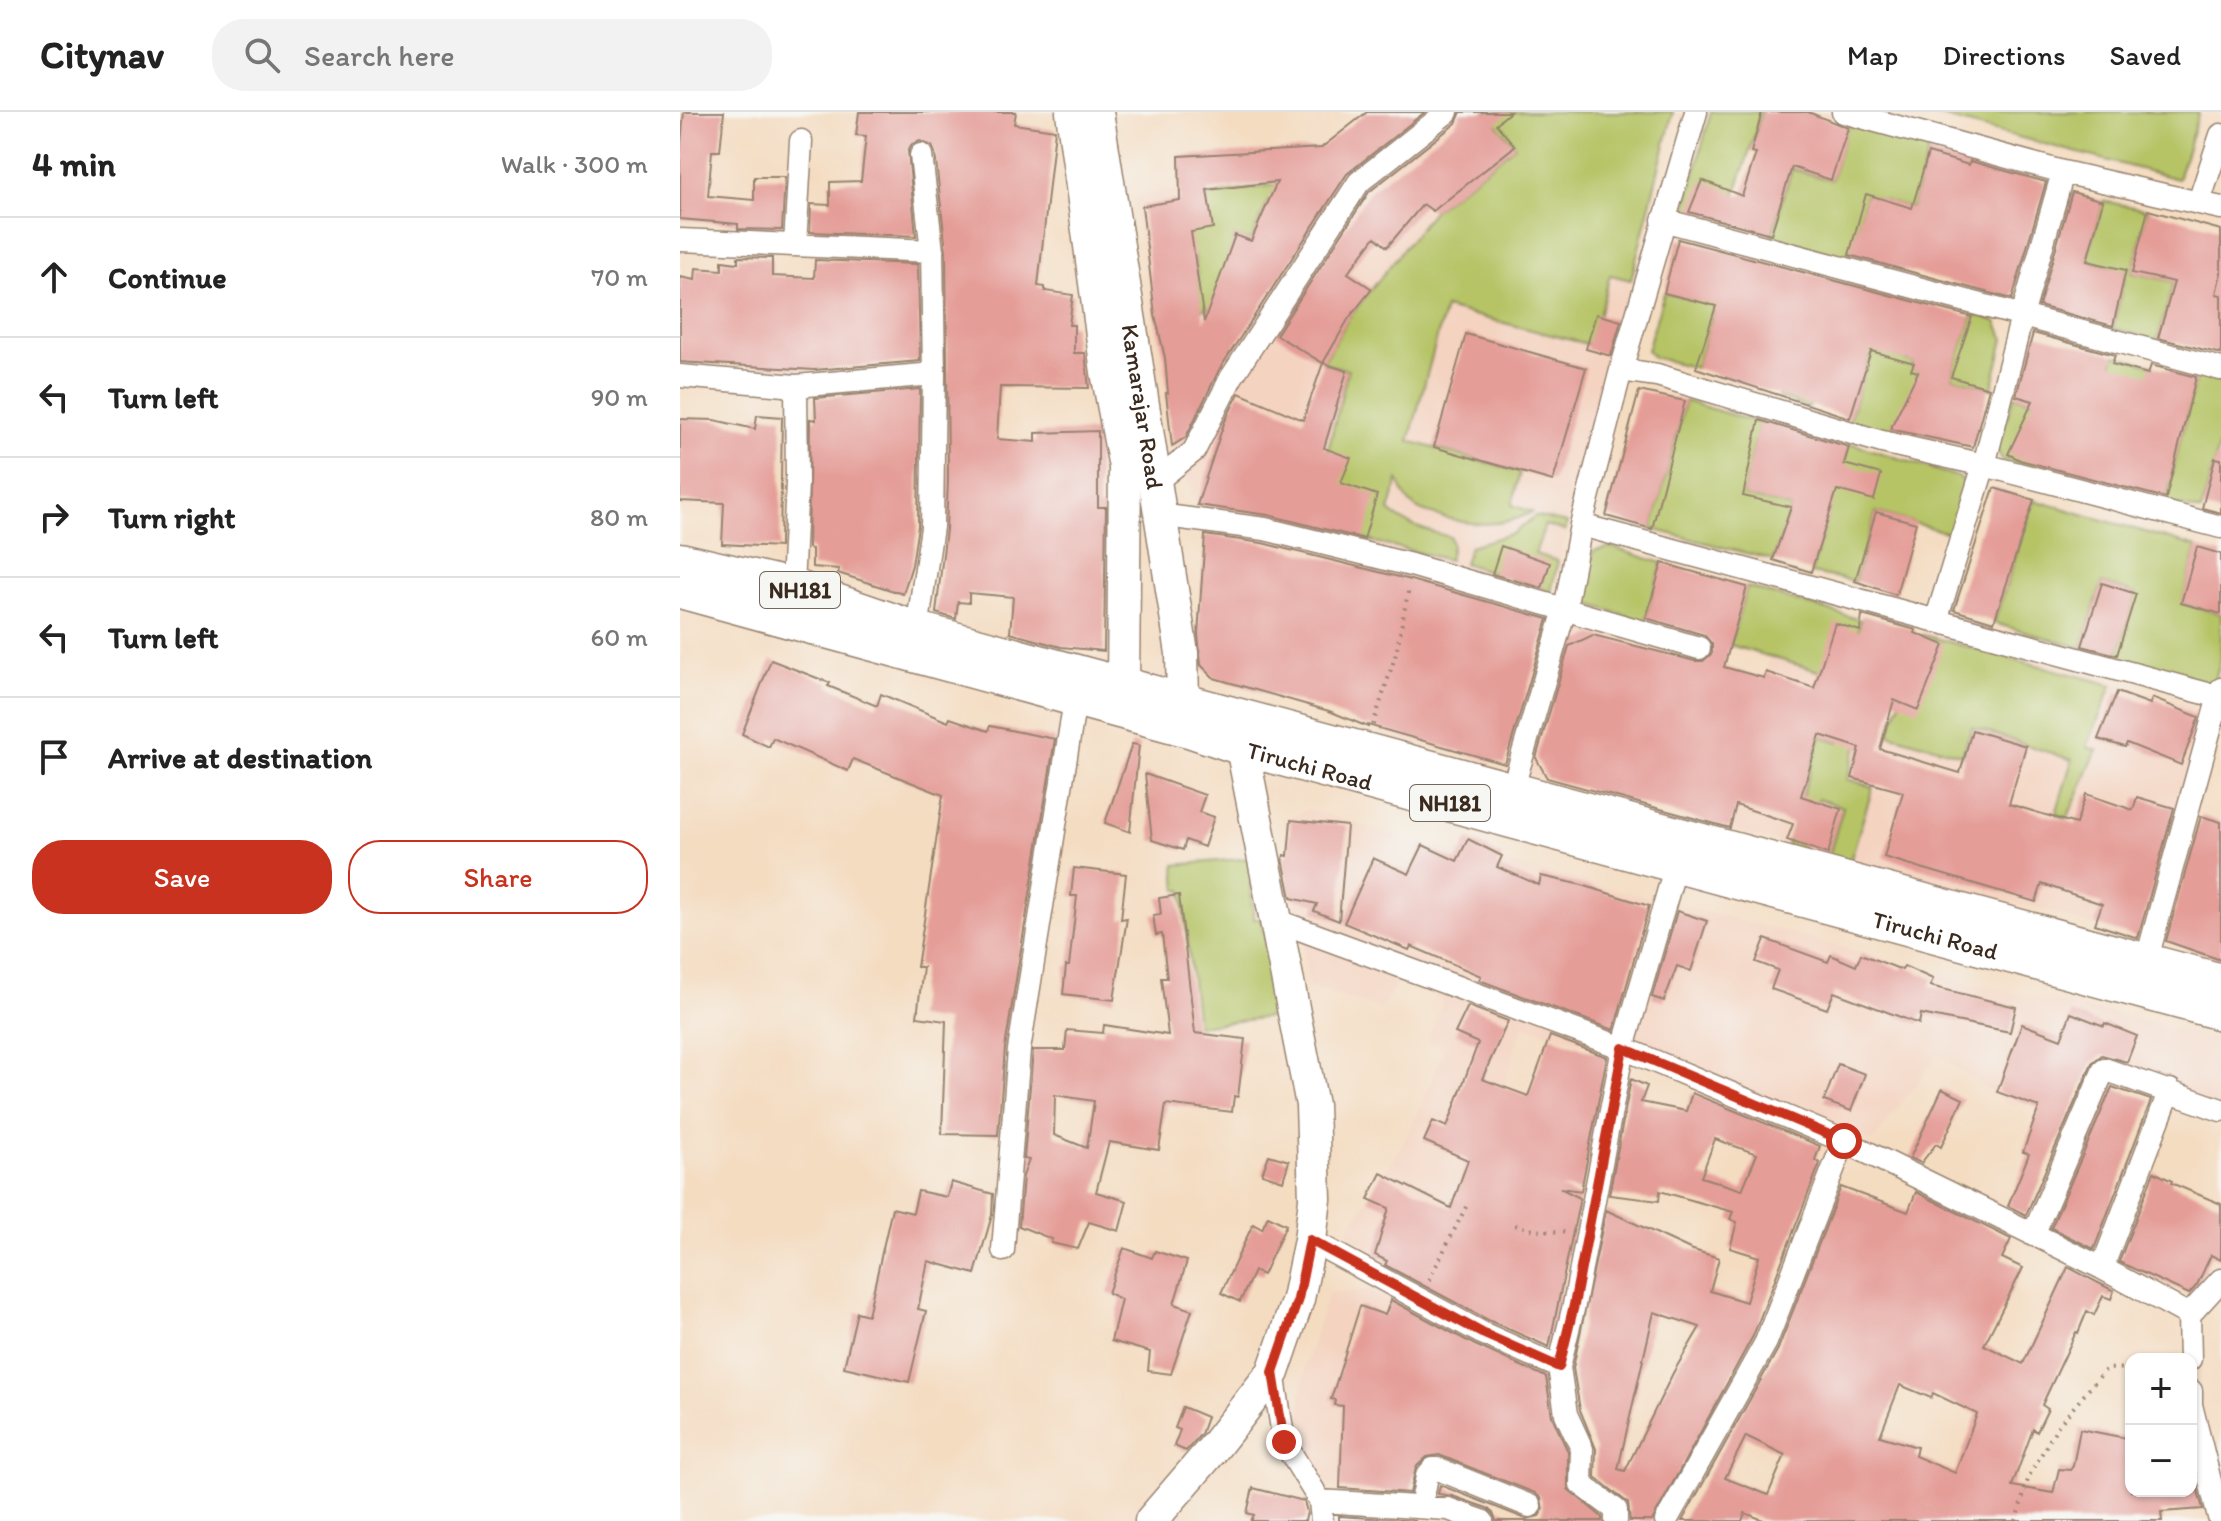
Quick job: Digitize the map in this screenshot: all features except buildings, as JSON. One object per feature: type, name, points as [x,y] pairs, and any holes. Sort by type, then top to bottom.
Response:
[{"type":"highway","name":"NH181","points":[[680,561],[792,587],[917,630],[1183,703],[1238,732]]},
{"type":"highway","name":"Tiruchi Road","points":[[680,590],[1179,726],[1365,752],[1512,791],[2221,1012]]},
{"type":"highway","name":"Tiruchi Road","points":[[1238,732],[1676,865],[1869,902],[2146,962],[2221,982]]},
{"type":"main road","name":"Kamarajar Road","points":[[1072,112],[1107,372],[1125,467],[1123,686]]},
{"type":"main road","name":"Kamarajar Road","points":[[1097,112],[1182,653],[1183,703]]},
{"type":"main road","points":[[1151,1521],[1273,1372],[1298,1299],[1315,1199],[1312,1105],[1238,732]]},
{"type":"street","points":[[1154,483],[1194,451],[1231,378],[1359,182],[1447,112]]},
{"type":"street","points":[[1512,791],[1565,609],[1581,525],[1621,370],[1696,112]]},
{"type":"street","points":[[1843,112],[2063,172],[2221,208]]},
{"type":"street","points":[[2199,202],[2221,135]]},
{"type":"street","points":[[795,245],[801,141]]},
{"type":"street","points":[[917,630],[932,527],[934,374],[932,251],[921,155]]},
{"type":"street","points":[[1936,621],[1984,465],[2063,172]]},
{"type":"street","points":[[1663,220],[2221,369]]},
{"type":"street","points":[[680,240],[932,251]]},
{"type":"street","points":[[1621,370],[1657,375],[1882,442],[1984,465],[2221,527]]},
{"type":"street","points":[[680,376],[796,386],[934,374]]},
{"type":"street","points":[[792,587],[797,482],[796,386]]},
{"type":"street","points":[[1159,515],[1265,529],[1411,565],[1699,648]]},
{"type":"street","points":[[1581,525],[1936,621],[2220,693],[2146,962]]},
{"type":"street","points":[[1003,1250],[1019,1050],[1075,700]]},
{"type":"street","points":[[1616,1521],[1616,1510],[1581,1484],[1582,1449],[1566,1414],[1559,1367],[1623,1048],[1676,865]]},
{"type":"street","points":[[1275,920],[1623,1048],[1844,1141],[2102,1268],[2189,1315]]},
{"type":"street","points":[[2033,1235],[2104,1069],[2221,1110]]},
{"type":"street","points":[[2102,1268],[2170,1090]]},
{"type":"street","points":[[1666,1521],[1766,1342],[1844,1141]]},
{"type":"street","points":[[1310,1240],[1482,1333],[1559,1367]]},
{"type":"street","points":[[2190,1353],[2189,1315],[2221,1280]]},
{"type":"street","points":[[1273,1372],[1284,1442],[1321,1511],[1421,1507],[1448,1509],[1482,1521]]},
{"type":"street","points":[[2196,1425],[2220,1521]]},
{"type":"street","points":[[1421,1507],[1427,1476],[1433,1469],[1530,1506]]},
{"type":"path","points":[[1365,752],[1396,654],[1411,565]]},
{"type":"path","points":[[1418,1299],[1468,1203]]},
{"type":"path","points":[[1515,1225],[1587,1237]]},
{"type":"path","points":[[2016,1521],[2029,1476],[2057,1427],[2106,1369],[2125,1368]]},
{"type":"shaded area","points":[[1429,112],[1486,112],[1515,146],[1610,275],[1631,280],[1546,614],[1763,679],[1770,657],[1899,695],[1920,631],[2209,711],[2144,942],[2042,910],[1787,845],[1380,733],[1329,711],[1214,678],[1204,670],[1197,657],[1197,647],[1209,507],[1197,505],[1170,439],[1166,393],[1134,198],[1138,195],[1354,172]]},
{"type":"shaded area","points":[[1308,809],[1403,838],[1764,926],[1990,988],[2121,1015],[2221,1041],[2221,1116],[2106,1072],[2068,1061],[2049,1092],[2012,1106],[1938,1055],[1872,1142],[1627,1057],[1523,1025],[1502,1094],[1474,1143],[1455,1195],[1393,1272],[1347,1231],[1409,1133],[1444,1049],[1427,1042],[1443,1000],[1398,978],[1381,1010],[1309,986],[1284,819]]},
{"type":"shaded area","points":[[1378,1289],[1399,1300],[1398,1303],[1390,1301],[1368,1360],[1395,1462],[1388,1499],[1361,1495],[1315,1479],[1295,1441],[1305,1365],[1329,1293]]},
{"type":"green space","points":[[1486,112],[1673,112],[1631,280],[1610,275],[1591,345],[1445,308],[1409,441],[1520,472],[1512,505],[1532,512],[1498,523],[1451,519],[1415,507],[1398,480],[1389,511],[1410,524],[1450,537],[1449,560],[1309,526],[1348,370],[1323,363],[1349,318],[1433,211],[1515,146]]},
{"type":"green space","points":[[1711,112],[1762,112],[1724,230],[1683,218]]},
{"type":"green space","points":[[1922,112],[2199,112],[2178,179]]},
{"type":"green space","points":[[1848,125],[1929,148],[1912,208],[1866,195],[1849,259],[1771,237],[1792,169],[1831,180]]},
{"type":"green space","points":[[1304,180],[1268,201],[1251,241],[1235,236],[1225,267],[1238,307],[1201,310],[1195,257],[1182,233],[1207,196]]},
{"type":"green space","points":[[2103,201],[2148,210],[2132,273],[2174,282],[2157,341],[2113,328],[2126,271],[2087,260]]},
{"type":"green space","points":[[1664,293],[1752,313],[1750,323],[1714,312],[1696,368],[1653,357],[1647,350]]},
{"type":"green space","points":[[1973,314],[1996,321],[2004,339],[1992,389],[1951,377]]},
{"type":"green space","points":[[1801,324],[1914,363],[1912,369],[1949,383],[1928,444],[1849,421],[1869,357],[1829,344],[1809,408],[1778,397]]},
{"type":"green space","points":[[2115,355],[2154,366],[2141,419],[2097,418]]},
{"type":"green space","points":[[2196,376],[2221,382],[2221,437],[2201,511],[2165,503]]},
{"type":"green space","points":[[2014,396],[2097,418],[2079,482],[2002,460],[1997,449]]},
{"type":"green space","points":[[1685,401],[1759,423],[1743,496],[1791,507],[1773,560],[1652,529]]},
{"type":"green space","points":[[1850,443],[1958,477],[1963,481],[1964,490],[1952,534],[1876,512],[1855,581],[1811,573]]},
{"type":"green space","points":[[2034,500],[2197,547],[2182,603],[2221,614],[2221,659],[2213,686],[2116,659],[2136,594],[2102,583],[2081,648],[1994,623]]},
{"type":"green space","points":[[1535,516],[1567,523],[1565,531],[1545,525],[1535,554],[1558,561],[1551,592],[1464,563],[1470,546],[1514,533]]},
{"type":"green space","points":[[1611,547],[1662,563],[1645,621],[1578,601],[1594,551]]},
{"type":"green space","points":[[1747,587],[1861,620],[1846,679],[1730,645]]},
{"type":"green space","points":[[1923,635],[2112,685],[2087,747],[2097,750],[2067,819],[2056,814],[2072,760],[1972,727],[1962,755],[1889,734]]},
{"type":"green space","points":[[1858,683],[1874,688],[1847,779],[1873,787],[1850,861],[1829,856],[1843,807],[1818,799],[1802,849],[1787,845],[1821,736],[1839,742]]},
{"type":"green space","points":[[1251,858],[1256,883],[1250,884],[1254,919],[1261,919],[1280,1016],[1197,1026],[1182,890],[1177,890],[1175,865]]},
{"type":"route","points":[[1284,1442],[1273,1372],[1298,1299],[1310,1240],[1482,1333],[1559,1367],[1574,1305],[1623,1048],[1844,1141]]}]
